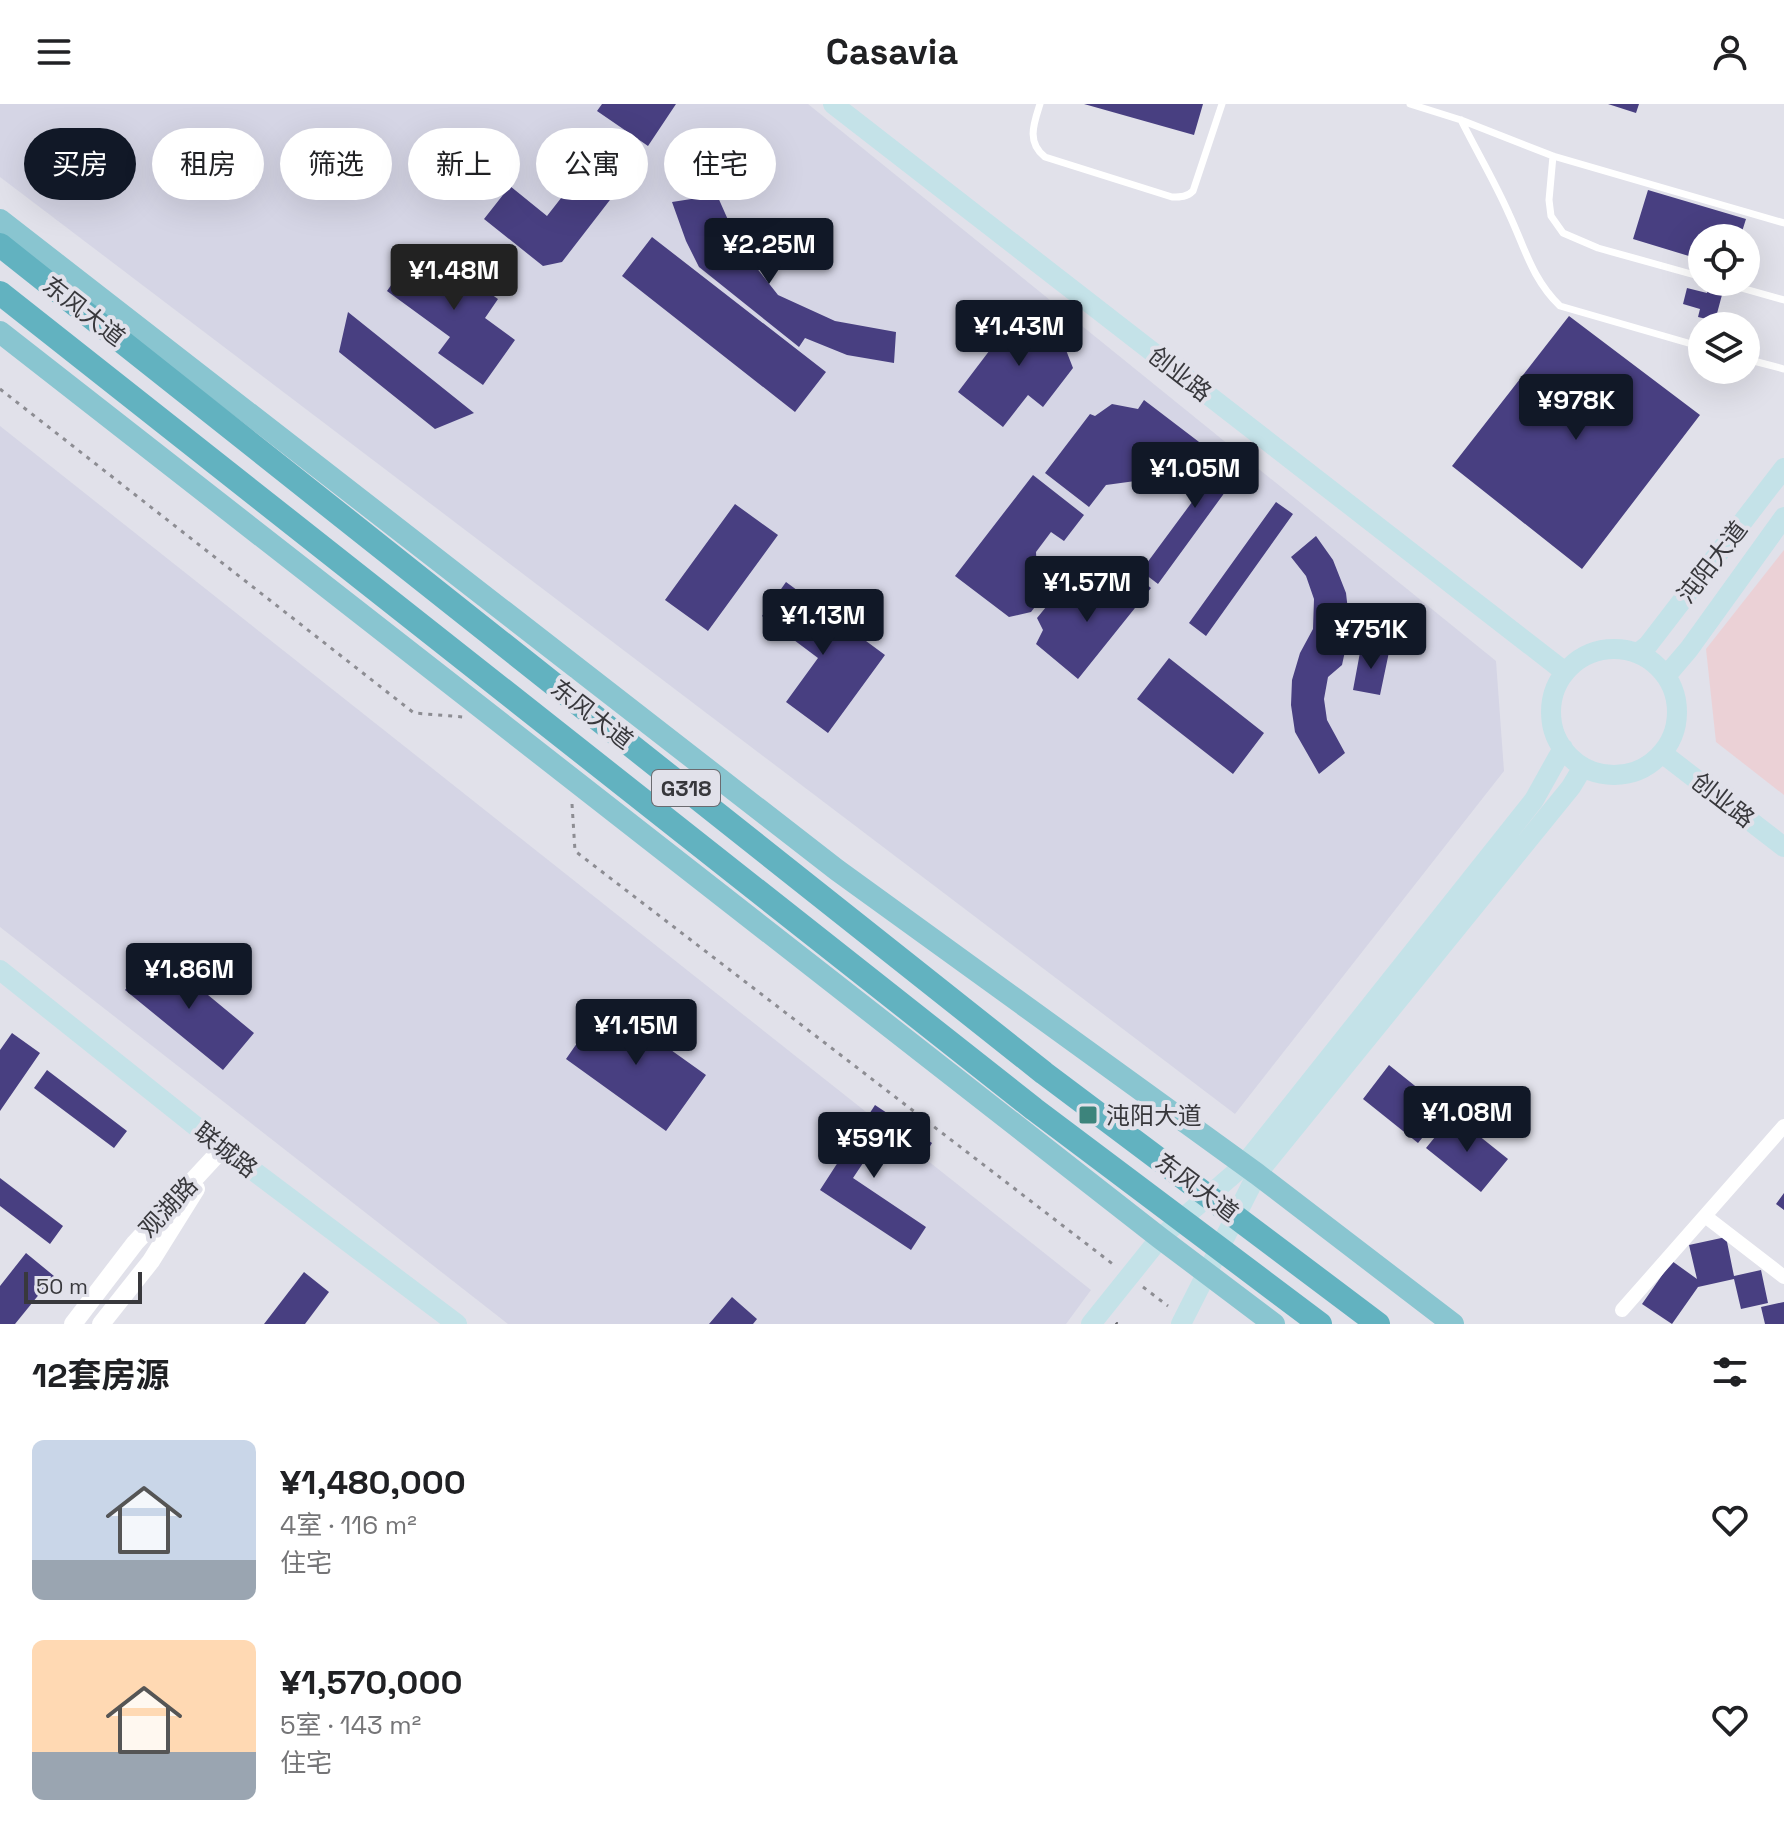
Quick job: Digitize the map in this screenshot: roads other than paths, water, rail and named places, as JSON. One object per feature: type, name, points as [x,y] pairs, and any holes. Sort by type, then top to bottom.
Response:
[{"type":"highway","name":"东风大道","points":[[0,245],[1044,1073],[1378,1324]]},
{"type":"highway","name":"东风大道","points":[[0,293],[1034,1109],[1320,1324]]},
{"type":"main road","name":"创业路","points":[[833,104],[1565,672]]},
{"type":"main road","points":[[0,220],[837,870],[1250,1170],[1453,1324]]},
{"type":"main road","points":[[0,332],[1205,1274],[1274,1324]]},
{"type":"main road","name":"沌阳大道","points":[[1638,653],[1648,645],[1784,468]]},
{"type":"main road","name":"沌阳大道","points":[[1666,676],[1784,517]]},
{"type":"main road","points":[[1619,649],[1638,653],[1654,662],[1675,694],[1677,715],[1673,735],[1662,753],[1646,767],[1625,774],[1604,774],[1583,767],[1563,748],[1554,730],[1552,710],[1555,690],[1565,672],[1581,659],[1599,651],[1619,649]]},
{"type":"main road","points":[[1183,1322],[1250,1170],[1534,800],[1563,748]]},
{"type":"main road","name":"创业路","points":[[1662,753],[1784,847]]},
{"type":"main road","points":[[1091,1324],[1160,1238],[1250,1170],[1571,787],[1583,767]]},
{"type":"main road","name":"联城路","points":[[0,970],[223,1148],[457,1324]]},
{"type":"street","points":[[1622,1310],[1784,1126]]},
{"type":"street","name":"观湖路","points":[[73,1324],[135,1243],[223,1148]]},
{"type":"street","name":"观湖路","points":[[101,1324],[151,1261],[223,1148]]},
{"type":"street","points":[[1705,1216],[1784,1277]]},
{"type":"lane","points":[[1040,104],[1032,129],[1039,152],[1045,157],[1172,197],[1188,196],[1193,191],[1222,104]]},
{"type":"lane","points":[[1410,104],[1553,156],[1784,223]]},
{"type":"lane","points":[[1461,120],[1509,215],[1529,264],[1544,290],[1560,306],[1688,343]]},
{"type":"lane","points":[[1553,156],[1549,200],[1551,216],[1563,233],[1598,248],[1688,273]]},
{"type":"lane","points":[[1760,293],[1784,300]]},
{"type":"lane","points":[[1760,363],[1784,369]]},
{"type":"place","name":"沌阳大道","points":[[1088,1115]]}]
